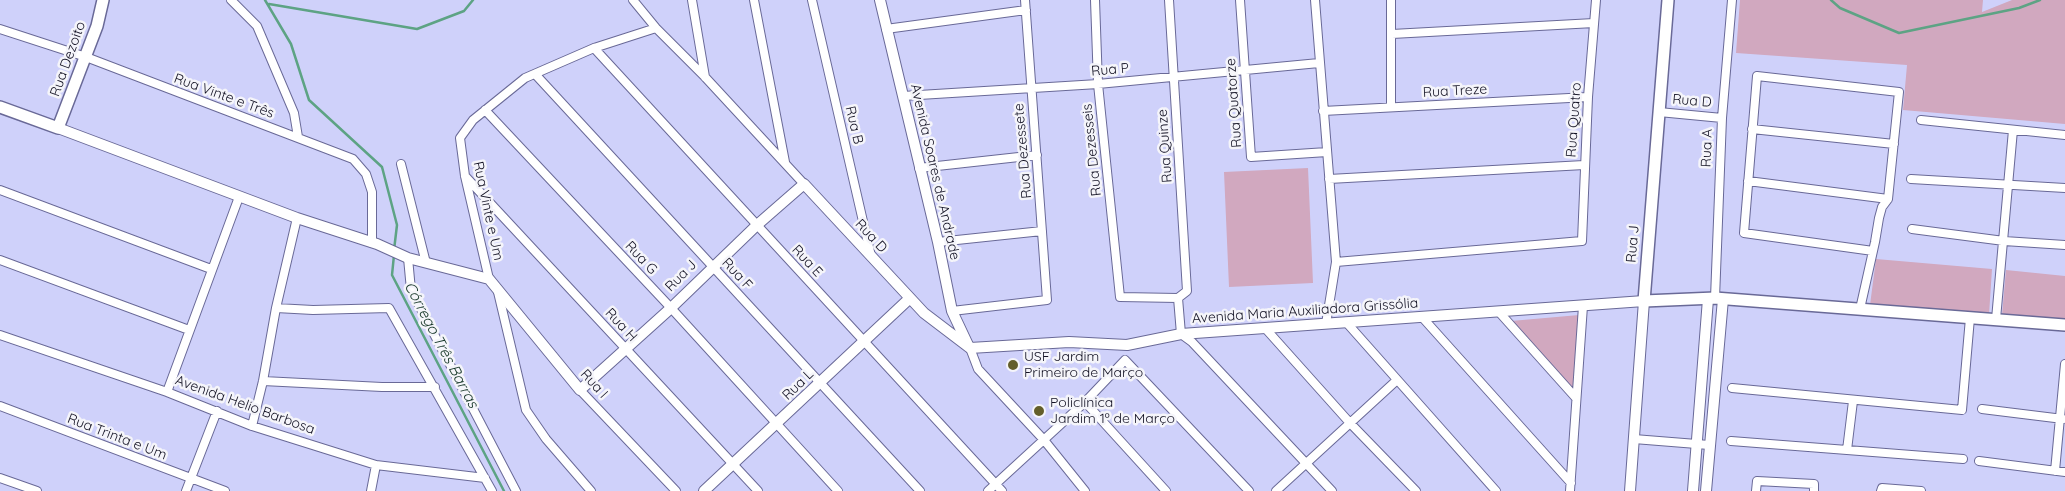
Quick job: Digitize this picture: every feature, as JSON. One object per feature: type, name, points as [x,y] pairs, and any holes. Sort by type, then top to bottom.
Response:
[{"type":"main road","name":"Rua Dezoito","points":[[58,128],[86,58],[97,26],[103,0]]},
{"type":"main road","name":"Rua J","points":[[1644,301],[1668,0]]},
{"type":"main road","points":[[0,107],[58,128]]},
{"type":"main road","points":[[1644,301],[1715,299],[2065,325]]},
{"type":"street","points":[[231,0],[257,26],[294,113],[298,137]]},
{"type":"street","name":"Rua D","points":[[633,0],[656,28],[785,162],[924,313],[970,348],[978,368],[1044,440],[1085,491]]},
{"type":"street","points":[[692,0],[705,78]]},
{"type":"street","points":[[754,0],[785,162]]},
{"type":"street","name":"Rua B","points":[[812,0],[871,256]]},
{"type":"street","name":"Avenida Soares de Andrade","points":[[880,0],[938,242],[952,311],[970,348]]},
{"type":"street","name":"Rua Dezessete","points":[[952,311],[1047,300],[1025,0]]},
{"type":"street","name":"Rua Dezesseis","points":[[1095,0],[1098,84],[1120,297],[1178,298]]},
{"type":"street","name":"Rua Quinze","points":[[1169,0],[1187,291],[1178,298]]},
{"type":"street","name":"Rua Quatorze","points":[[1240,0],[1251,157],[1327,152]]},
{"type":"street","points":[[1315,0],[1336,262],[1326,324]]},
{"type":"street","points":[[1391,0],[1391,106]]},
{"type":"street","name":"Rua Quatro","points":[[1336,262],[1582,241],[1584,165],[1596,0]]},
{"type":"street","name":"Rua A","points":[[1706,491],[1722,118],[1732,0]]},
{"type":"street","points":[[886,29],[1026,10]]},
{"type":"street","points":[[1392,34],[1594,23]]},
{"type":"street","name":"Rua Vinte e Um","points":[[592,491],[546,439],[526,410],[498,291],[489,278],[465,176],[460,138],[473,120],[525,78],[594,48],[656,28]]},
{"type":"street","name":"Rua Vinte e Três","points":[[0,29],[86,58],[353,158],[366,174],[372,192],[374,244]]},
{"type":"street","name":"Rua E","points":[[594,48],[1002,491]]},
{"type":"street","name":"Rua P","points":[[903,96],[1098,84],[1244,72],[1319,63]]},
{"type":"street","name":"Rua F","points":[[535,74],[920,491]]},
{"type":"street","points":[[1860,309],[1873,251],[1879,218],[1882,207],[1888,199],[1899,92],[1757,76],[1744,233],[1873,251]]},
{"type":"street","name":"Rua Treze","points":[[1323,111],[1588,97]]},
{"type":"street","name":"Rua G","points":[[486,110],[671,308],[838,491]]},
{"type":"street","name":"Rua D","points":[[1659,112],[1722,118]]},
{"type":"street","points":[[1921,120],[2065,135]]},
{"type":"street","points":[[58,128],[239,197],[404,256],[489,278]]},
{"type":"street","points":[[1752,129],[1894,144]]},
{"type":"street","points":[[1996,319],[2013,130]]},
{"type":"street","points":[[919,168],[1037,155]]},
{"type":"street","points":[[401,164],[426,263]]},
{"type":"street","points":[[1329,179],[1584,165]]},
{"type":"street","name":"Rua H","points":[[465,176],[758,491]]},
{"type":"street","points":[[1911,179],[2065,188]]},
{"type":"street","points":[[1748,181],[1888,199]]},
{"type":"street","name":"Rua J","points":[[580,390],[671,308],[757,225],[804,184]]},
{"type":"street","points":[[0,190],[211,269]]},
{"type":"street","points":[[167,392],[239,197]]},
{"type":"street","points":[[252,426],[297,218]]},
{"type":"street","points":[[1912,229],[2004,241],[2065,245]]},
{"type":"street","points":[[938,242],[1042,231]]},
{"type":"street","points":[[404,256],[410,290],[516,491]]},
{"type":"street","points":[[0,260],[189,330]]},
{"type":"street","name":"Rua I","points":[[498,291],[580,390],[676,491]]},
{"type":"street","name":"Rua L","points":[[704,491],[910,298]]},
{"type":"street","points":[[1178,298],[1181,334],[1192,342],[1332,491]]},
{"type":"street","name":"Rua A","points":[[1693,491],[1696,444],[1715,299]]},
{"type":"street","name":"Rua J","points":[[1630,491],[1644,301]]},
{"type":"street","name":"Avenida Maria Auxiliadora Grissólia","points":[[970,348],[1069,342],[1127,345],[1181,334],[1644,301]]},
{"type":"street","points":[[1570,487],[1583,306]]},
{"type":"street","points":[[276,308],[313,310],[389,308],[492,491]]},
{"type":"street","points":[[1499,312],[1576,398]]},
{"type":"street","points":[[1422,317],[1570,487]]},
{"type":"street","points":[[1732,388],[1962,410],[1970,318]]},
{"type":"street","points":[[1346,322],[1494,490]]},
{"type":"street","points":[[1265,328],[1350,423],[1416,491]]},
{"type":"street","name":"Avenida Helio Barbosa","points":[[0,335],[167,392],[252,426],[376,465],[485,478]]},
{"type":"street","points":[[988,491],[1085,402],[1125,360],[1127,345]]},
{"type":"street","points":[[1125,360],[1249,491]]},
{"type":"street","points":[[2054,471],[2063,419],[2065,364]]},
{"type":"street","points":[[1276,491],[1397,380]]},
{"type":"street","points":[[263,382],[382,387],[435,387]]},
{"type":"street","points":[[1847,450],[1854,400]]},
{"type":"street","points":[[1085,402],[1166,491]]},
{"type":"street","name":"Rua Trinta e Um","points":[[0,406],[225,491]]},
{"type":"street","points":[[1982,410],[2063,419]]},
{"type":"street","points":[[186,491],[217,411]]},
{"type":"street","points":[[1634,439],[1709,445]]},
{"type":"street","points":[[1731,441],[1963,459]]},
{"type":"street","points":[[1979,461],[2065,472]]},
{"type":"street","points":[[371,491],[376,465]]},
{"type":"street","points":[[0,478],[37,491]]},
{"type":"street","points":[[1756,491],[1757,481],[1814,484],[1814,491]]},
{"type":"street","points":[[1882,491],[1882,488],[1922,491]]},
{"type":"shaded area","points":[[1740,0],[1983,0],[1982,12],[2012,0],[2065,0],[2065,124],[1903,110],[1907,65],[1736,53]]},
{"type":"shaded area","points":[[1308,168],[1313,283],[1229,287],[1224,172]]},
{"type":"shaded area","points":[[1876,259],[1992,269],[1989,315],[1870,305]]},
{"type":"shaded area","points":[[2006,270],[2065,276],[2065,320],[2002,315]]},
{"type":"shaded area","points":[[1579,315],[1573,391],[1511,321]]},
{"type":"waterway","name":"Córrego Três Barras","points":[[265,0],[291,44],[309,100],[382,167],[397,225],[394,250]]},
{"type":"waterway","points":[[269,4],[417,29],[464,11],[473,0]]},
{"type":"waterway","points":[[1831,0],[1840,8],[1899,33],[2019,8],[2040,0]]},
{"type":"waterway","name":"Córrego Três Barras","points":[[394,255],[392,275],[504,491]]},
{"type":"place","name":"USF Jardim Primeiro de Março","points":[[1013,365]]},
{"type":"place","name":"Policlínica Jardim 1º de Março","points":[[1039,411]]}]
